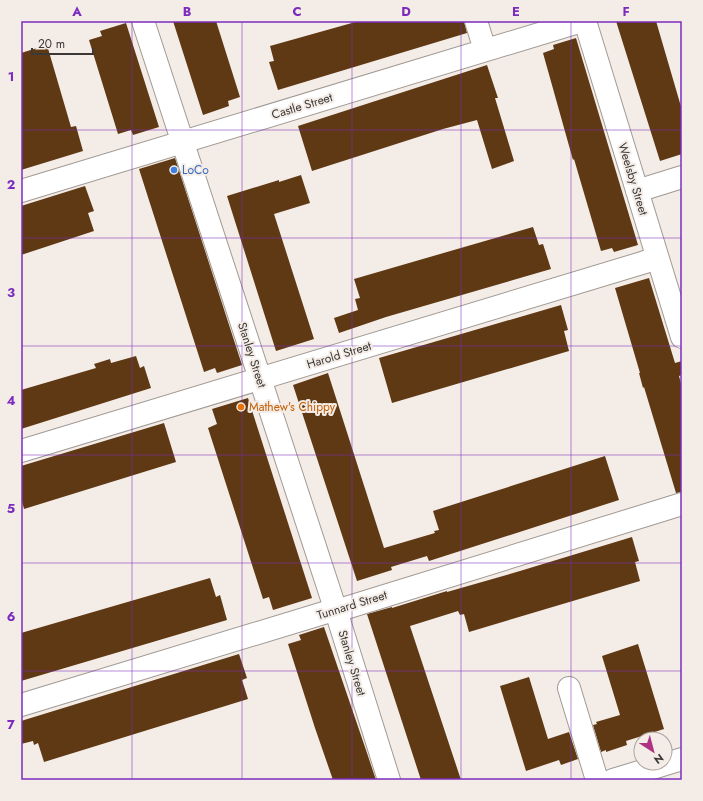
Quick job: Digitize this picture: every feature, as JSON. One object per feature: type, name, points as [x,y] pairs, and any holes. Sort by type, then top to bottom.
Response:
[{"type":"street","name":"Stanley Street","points":[[143,21],[336,611],[389,780]]},
{"type":"street","points":[[476,21],[485,50]]},
{"type":"street","name":"Castle Street","points":[[21,191],[583,21]]},
{"type":"street","name":"Weelsby Street","points":[[583,21],[682,338]]},
{"type":"street","points":[[637,191],[682,177]]},
{"type":"street","name":"Harold Street","points":[[21,451],[657,258]]},
{"type":"street","name":"Tunnard Street","points":[[21,705],[319,614],[336,611],[682,504]]},
{"type":"street","points":[[569,688],[598,780]]},
{"type":"street","points":[[613,780],[682,759]]},
{"type":"building","points":[[173,21],[216,21],[240,97],[228,101],[229,106],[203,115]]},
{"type":"building","points":[[359,21],[464,21],[467,33],[278,90],[269,62],[274,61],[270,46]]},
{"type":"building","points":[[616,21],[656,21],[682,110],[682,154],[660,161]]},
{"type":"building","points":[[126,23],[159,127],[133,135],[131,130],[118,134],[89,40],[102,36],[100,31]]},
{"type":"building","points":[[576,38],[638,245],[614,252],[612,248],[601,251],[574,159],[573,160],[543,53],[554,49],[553,45]]},
{"type":"building","points":[[47,45],[71,127],[76,126],[83,151],[21,170],[21,53]]},
{"type":"building","points":[[487,65],[498,98],[495,98],[514,161],[492,169],[477,120],[443,129],[312,171],[298,126]]},
{"type":"building","points":[[175,158],[242,365],[217,373],[215,368],[204,372],[139,169]]},
{"type":"building","points":[[301,175],[310,203],[274,214],[314,339],[276,351],[227,196]]},
{"type":"building","points":[[85,186],[94,211],[88,213],[94,231],[21,255],[21,206]]},
{"type":"building","points":[[533,227],[539,245],[543,244],[551,269],[386,317],[339,333],[334,318],[358,310],[355,299],[360,298],[354,279]]},
{"type":"building","points":[[649,278],[675,363],[682,361],[682,375],[679,376],[682,387],[682,492],[676,493],[644,387],[643,388],[615,288]]},
{"type":"building","points":[[561,305],[568,330],[564,331],[569,351],[392,403],[379,358]]},
{"type":"building","points":[[136,356],[140,368],[144,366],[151,388],[21,429],[21,390],[96,368],[94,364],[110,359],[111,363]]},
{"type":"building","points":[[328,373],[384,548],[435,533],[434,531],[439,530],[433,511],[605,456],[619,500],[429,561],[427,556],[391,567],[392,570],[357,581],[293,385]]},
{"type":"building","points":[[248,398],[312,598],[273,610],[269,597],[263,599],[208,428],[217,424],[212,409]]},
{"type":"building","points":[[164,423],[176,462],[24,509],[21,497],[21,466]]},
{"type":"building","points":[[632,537],[639,561],[635,562],[640,581],[469,632],[464,614],[460,615],[458,611],[410,626],[461,780],[421,780],[367,614],[520,571]]},
{"type":"building","points":[[210,578],[216,597],[220,595],[227,620],[21,681],[21,633]]},
{"type":"building","points":[[324,627],[376,780],[333,780],[315,728],[288,644],[301,640],[299,635]]},
{"type":"building","points":[[638,644],[664,729],[658,731],[633,731],[633,739],[626,741],[627,745],[606,752],[606,750],[601,752],[593,725],[597,724],[596,722],[620,715],[602,656]]},
{"type":"building","points":[[239,654],[247,678],[242,680],[248,699],[44,762],[38,743],[34,745],[33,741],[21,744],[21,721]]},
{"type":"building","points":[[529,677],[548,739],[569,732],[578,759],[561,765],[559,760],[526,771],[500,686]]},
{"type":"place","name":"LoCo","points":[[174,170]]},
{"type":"place","name":"Mathew's Chippy","points":[[241,407]]}]
